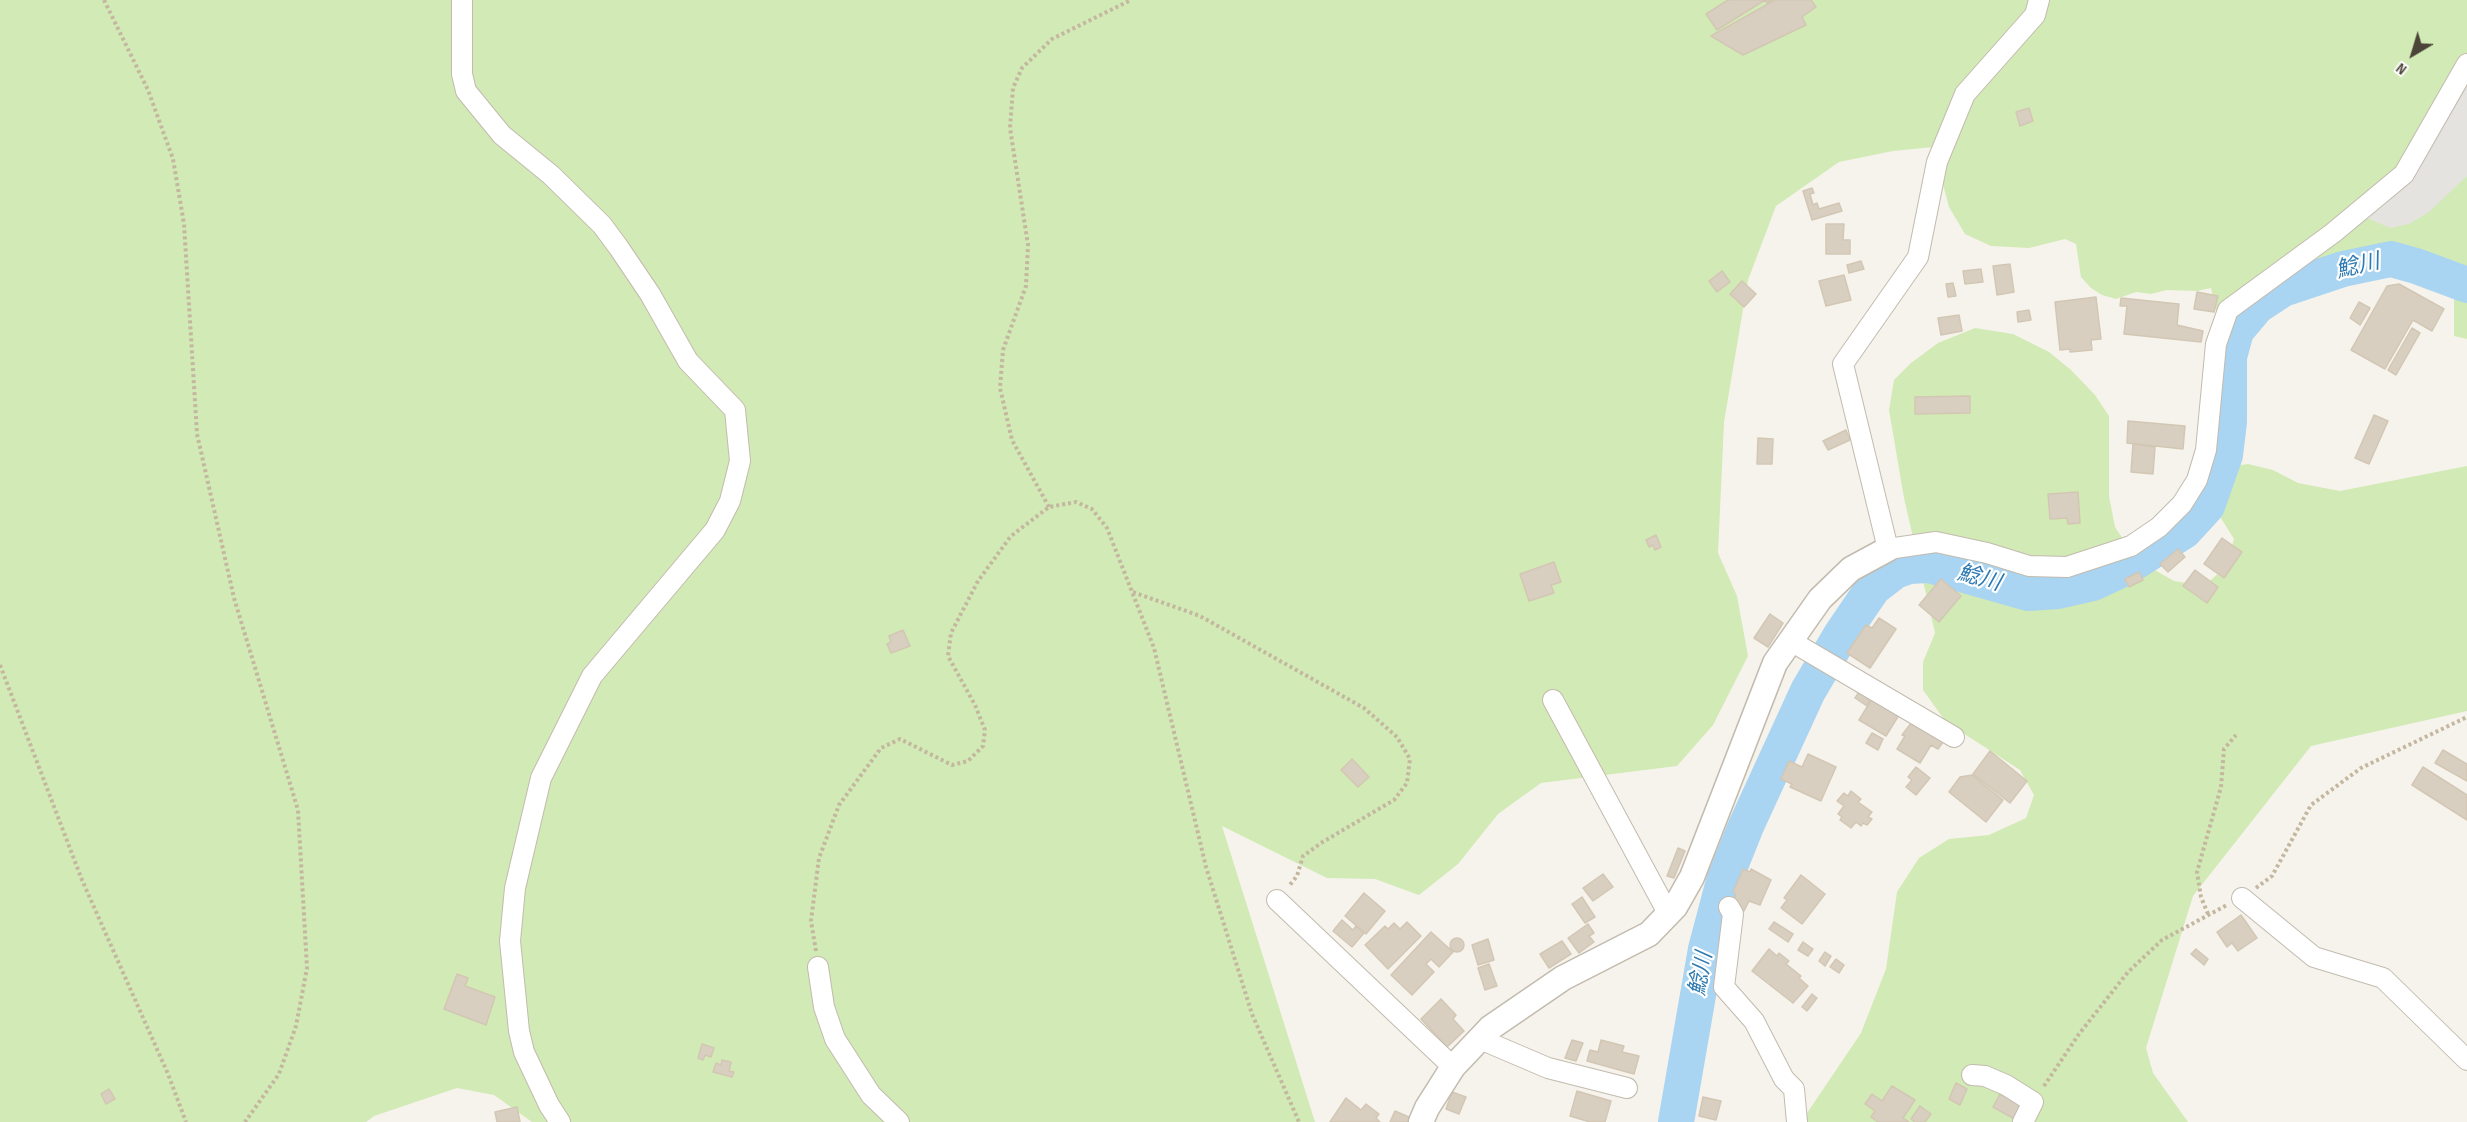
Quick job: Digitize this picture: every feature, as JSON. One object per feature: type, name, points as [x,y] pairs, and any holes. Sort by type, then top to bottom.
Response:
[{"type":"street","points":[[462,0],[462,74],[466,90],[502,135],[551,176],[602,225],[619,248],[650,294],[688,361],[735,410],[740,461],[730,501],[715,530],[592,676],[541,778],[515,888],[510,941],[519,1031],[524,1052],[549,1106],[560,1122]]},
{"type":"street","points":[[1888,549],[1843,364],[1918,257],[1937,162],[1965,93],[2035,15],[2039,0]]},
{"type":"street","points":[[1421,1122],[1427,1108],[1453,1067],[1490,1028],[1563,978],[1648,934],[1675,907],[1692,877],[1775,663],[1820,599],[1851,569],[1888,549],[1936,542],[1987,553],[2029,566],[2067,567],[2131,546],[2160,527],[2182,504],[2197,480],[2206,450],[2216,344],[2228,310],[2333,233],[2404,174],[2467,64]]},
{"type":"street","points":[[1790,640],[1953,737]]},
{"type":"street","points":[[1552,700],[1668,914]]},
{"type":"street","points":[[2242,898],[2314,957],[2383,978],[2467,1060]]},
{"type":"street","points":[[1277,900],[1453,1067]]},
{"type":"street","points":[[1729,907],[1733,914],[1724,987],[1754,1022],[1784,1079],[1794,1089],[1797,1122]]},
{"type":"street","points":[[818,967],[824,1007],[835,1039],[871,1095],[899,1122]]},
{"type":"street","points":[[1480,1039],[1548,1068],[1627,1088]]},
{"type":"street","points":[[1971,1076],[1985,1076],[1995,1080],[2033,1102],[2023,1122]]},
{"type":"path","points":[[104,0],[148,90],[173,159],[184,224],[197,434],[234,598],[298,810],[307,968],[296,1026],[279,1074],[245,1122]]},
{"type":"path","points":[[1049,507],[1012,440],[1000,388],[1003,350],[1026,286],[1028,245],[1010,128],[1013,88],[1022,68],[1052,39],[1131,0]]},
{"type":"path","points":[[818,967],[811,921],[819,858],[839,805],[881,748],[900,739],[952,765],[968,761],[983,746],[985,730],[975,705],[948,656],[951,633],[978,581],[1011,536],[1049,507],[1076,501],[1092,509],[1107,528],[1154,648],[1206,867],[1252,1014],[1299,1122]]},
{"type":"path","points":[[1132,592],[1200,616],[1364,708],[1397,736],[1410,759],[1407,783],[1394,800],[1321,843],[1304,856],[1297,876],[1277,900]]},
{"type":"path","points":[[0,665],[82,880],[168,1074],[186,1122]]},
{"type":"path","points":[[2033,1102],[2079,1034],[2128,972],[2162,940],[2242,898],[2272,876],[2311,805],[2361,768],[2467,717]]},
{"type":"path","points":[[2208,914],[2201,897],[2197,872],[2221,787],[2224,749],[2236,735]]},
{"type":"green space","points":[[0,0],[2467,0],[2467,339],[2454,336],[2454,298],[2432,283],[2396,271],[2331,280],[2304,294],[2279,297],[2257,315],[2241,306],[2218,321],[2211,288],[2197,291],[2167,290],[2151,294],[2136,292],[2116,299],[2102,295],[2091,288],[2081,277],[2076,244],[2065,239],[2029,248],[1991,246],[1965,234],[1949,207],[1933,147],[1893,151],[1839,162],[1776,206],[1748,280],[1724,422],[1718,553],[1737,596],[1748,656],[1713,725],[1677,766],[1541,783],[1498,814],[1458,864],[1419,895],[1375,879],[1327,878],[1222,826],[1315,1122],[532,1122],[494,1095],[457,1088],[374,1116],[366,1122],[0,1122]]},
{"type":"green space","points":[[1975,328],[2013,334],[2049,352],[2071,370],[2095,395],[2109,416],[2109,496],[2115,527],[2137,560],[2174,581],[2204,586],[2227,566],[2234,539],[2209,499],[2228,467],[2248,464],[2273,470],[2298,483],[2340,491],[2467,466],[2467,711],[2311,746],[2193,896],[2146,1048],[2153,1073],[2188,1122],[1801,1122],[1861,1033],[1886,969],[1897,892],[1919,858],[1949,839],[1989,835],[2026,818],[2034,795],[2020,770],[1946,722],[1923,690],[1923,662],[1935,633],[1904,498],[1889,410],[1894,380],[1911,363],[1938,343]]},
{"type":"shaded area","points":[[2467,83],[2467,176],[2429,212],[2409,224],[2390,228],[2365,217]]},
{"type":"building","points":[[1728,0],[1765,0],[1717,30],[1706,14]]},
{"type":"building","points":[[1775,0],[1811,0],[1816,7],[1802,17],[1806,25],[1743,55],[1711,36]]},
{"type":"building","points":[[2029,108],[2033,121],[2020,126],[2016,112]]},
{"type":"building","points":[[1812,188],[1814,193],[1810,194],[1813,205],[1817,203],[1819,209],[1839,203],[1842,211],[1812,220],[1803,191]]},
{"type":"building","points":[[1826,224],[1844,224],[1843,240],[1850,240],[1850,254],[1826,254]]},
{"type":"building","points":[[1861,261],[1864,269],[1849,273],[1847,265]]},
{"type":"building","points":[[2010,264],[2014,292],[1997,295],[1993,266]]},
{"type":"building","points":[[1981,269],[1983,282],[1965,284],[1963,271]]},
{"type":"building","points":[[1722,271],[1730,282],[1717,292],[1709,281]]},
{"type":"building","points":[[1844,275],[1851,300],[1826,306],[1819,281]]},
{"type":"building","points":[[1742,281],[1756,294],[1744,307],[1730,294]]},
{"type":"building","points":[[1953,283],[1956,296],[1948,297],[1946,284]]},
{"type":"building","points":[[2399,284],[2444,309],[2432,331],[2413,320],[2385,369],[2351,350],[2387,286]]},
{"type":"building","points":[[2197,292],[2218,296],[2214,312],[2194,309]]},
{"type":"building","points":[[2096,297],[2101,339],[2091,340],[2092,350],[2070,352],[2070,349],[2060,350],[2055,302]]},
{"type":"building","points":[[2121,298],[2179,304],[2177,325],[2203,331],[2201,342],[2124,334],[2127,306],[2120,306]]},
{"type":"building","points":[[2359,302],[2370,308],[2360,325],[2350,318]]},
{"type":"building","points":[[2029,310],[2031,320],[2018,322],[2017,312]]},
{"type":"building","points":[[1959,315],[1962,331],[1941,335],[1938,318]]},
{"type":"building","points":[[2412,328],[2420,333],[2396,375],[2388,370]]},
{"type":"building","points":[[1970,396],[1970,413],[1915,414],[1915,397]]},
{"type":"building","points":[[2374,415],[2388,421],[2369,464],[2355,458]]},
{"type":"building","points":[[2128,421],[2185,426],[2183,449],[2127,443]]},
{"type":"building","points":[[1846,430],[1850,440],[1828,450],[1823,441]]},
{"type":"building","points":[[1758,438],[1773,439],[1772,464],[1757,464]]},
{"type":"building","points":[[2133,444],[2155,447],[2153,474],[2131,472]]},
{"type":"building","points":[[2078,492],[2080,523],[2068,524],[2067,518],[2050,519],[2048,494]]},
{"type":"building","points":[[1656,535],[1661,547],[1655,550],[1653,545],[1649,547],[1646,540]]},
{"type":"building","points":[[2222,538],[2242,552],[2224,578],[2204,564]]},
{"type":"building","points":[[2178,549],[2185,557],[2168,572],[2160,564]]},
{"type":"building","points":[[1554,562],[1561,582],[1551,585],[1554,593],[1529,601],[1520,574]]},
{"type":"building","points":[[2195,570],[2218,587],[2207,603],[2183,586]]},
{"type":"building","points":[[2139,572],[2143,580],[2129,587],[2125,579]]},
{"type":"building","points":[[1941,579],[1961,596],[1939,622],[1919,605]]},
{"type":"building","points":[[1770,614],[1783,623],[1768,647],[1754,638]]},
{"type":"building","points":[[1879,618],[1896,629],[1870,668],[1847,653],[1866,625],[1872,628]]},
{"type":"building","points":[[903,630],[910,646],[891,653],[887,644],[891,642],[889,636]]},
{"type":"building","points":[[1861,689],[1873,696],[1867,706],[1855,698]]},
{"type":"building","points":[[1872,699],[1899,715],[1886,736],[1859,720]]},
{"type":"building","points":[[1912,722],[1943,742],[1938,749],[1931,745],[1920,763],[1897,749],[1905,736],[1902,735]]},
{"type":"building","points":[[1872,733],[1883,739],[1878,750],[1866,743]]},
{"type":"building","points":[[2443,750],[2467,764],[2467,781],[2435,763]]},
{"type":"building","points":[[1990,751],[2027,781],[2010,803],[1973,774]]},
{"type":"building","points":[[1808,754],[1836,767],[1821,801],[1790,787],[1792,784],[1781,779],[1789,761],[1802,767]]},
{"type":"building","points":[[1352,759],[1369,777],[1358,787],[1341,770]]},
{"type":"building","points":[[1916,767],[1930,778],[1916,795],[1906,787],[1912,780],[1908,777]]},
{"type":"building","points":[[2423,767],[2467,795],[2467,820],[2412,785]]},
{"type":"building","points":[[1972,775],[2003,800],[1986,822],[1949,792],[1960,777]]},
{"type":"building","points":[[1851,791],[1861,799],[1858,802],[1872,812],[1868,817],[1872,819],[1867,825],[1863,823],[1861,826],[1856,822],[1851,828],[1840,820],[1842,817],[1838,814],[1844,806],[1837,801],[1844,793],[1848,796]]},
{"type":"building","points":[[1678,848],[1685,851],[1674,878],[1667,876]]},
{"type":"building","points":[[1743,869],[1750,872],[1751,869],[1771,880],[1760,905],[1749,901],[1744,911],[1733,902],[1736,894],[1733,892]]},
{"type":"building","points":[[1603,874],[1613,887],[1593,901],[1583,888]]},
{"type":"building","points":[[1801,875],[1825,894],[1802,924],[1781,908],[1787,900],[1784,898]]},
{"type":"building","points":[[1364,893],[1385,911],[1366,934],[1345,916]]},
{"type":"building","points":[[1582,897],[1595,917],[1585,923],[1572,904]]},
{"type":"building","points":[[2241,915],[2257,938],[2238,951],[2232,943],[2227,947],[2217,932]]},
{"type":"building","points":[[1342,920],[1353,930],[1356,926],[1364,933],[1352,947],[1333,931]]},
{"type":"building","points":[[1407,922],[1421,936],[1388,969],[1365,945],[1385,926],[1388,929],[1394,923],[1400,929]]},
{"type":"building","points":[[1774,922],[1793,934],[1788,942],[1769,929]]},
{"type":"building","points":[[1588,924],[1594,933],[1589,936],[1594,942],[1579,953],[1568,938]]},
{"type":"building","points":[[1431,932],[1453,952],[1439,967],[1431,959],[1426,964],[1434,972],[1412,995],[1391,975]]},
{"type":"building","points":[[1454,938],[1460,938],[1464,945],[1460,952],[1454,952],[1450,948],[1450,942]]},
{"type":"building","points":[[1488,939],[1494,960],[1478,965],[1472,945]]},
{"type":"building","points":[[1562,941],[1571,954],[1549,968],[1540,954]]},
{"type":"building","points":[[1803,942],[1813,949],[1808,956],[1798,950]]},
{"type":"building","points":[[1769,949],[1777,956],[1779,953],[1789,961],[1786,964],[1801,976],[1799,978],[1808,986],[1793,1003],[1752,971]]},
{"type":"building","points":[[2196,949],[2208,959],[2204,965],[2191,954]]},
{"type":"building","points":[[1825,952],[1831,956],[1825,966],[1819,961]]},
{"type":"building","points":[[1836,959],[1844,965],[1839,973],[1830,967]]},
{"type":"building","points":[[1489,964],[1497,986],[1485,990],[1478,968]]},
{"type":"building","points":[[457,974],[468,978],[465,986],[495,997],[486,1025],[444,1009]]},
{"type":"building","points":[[1812,994],[1817,998],[1807,1011],[1802,1007]]},
{"type":"building","points":[[1441,999],[1456,1015],[1453,1019],[1464,1031],[1447,1047],[1421,1019]]},
{"type":"building","points":[[1572,1040],[1583,1043],[1576,1061],[1565,1058]]},
{"type":"building","points":[[1601,1040],[1624,1046],[1622,1052],[1639,1056],[1634,1074],[1587,1061],[1590,1050],[1598,1052]]},
{"type":"building","points":[[702,1044],[714,1048],[711,1057],[705,1055],[703,1060],[698,1058]]},
{"type":"building","points":[[722,1060],[731,1062],[729,1071],[734,1072],[732,1077],[713,1072],[716,1063],[721,1065]]},
{"type":"building","points":[[1956,1083],[1967,1089],[1960,1105],[1949,1099]]},
{"type":"building","points":[[1892,1086],[1915,1100],[1903,1118],[1909,1122],[1878,1122],[1871,1117],[1875,1111],[1865,1104],[1872,1094],[1882,1101]]},
{"type":"building","points":[[109,1089],[115,1099],[106,1104],[101,1094]]},
{"type":"building","points":[[1577,1091],[1611,1101],[1605,1122],[1590,1122],[1570,1116]]},
{"type":"building","points":[[1452,1092],[1466,1097],[1459,1114],[1446,1109]]},
{"type":"building","points":[[2000,1094],[2025,1108],[2018,1121],[1993,1107]]},
{"type":"building","points":[[1703,1097],[1721,1101],[1716,1120],[1699,1116]]},
{"type":"building","points":[[1346,1098],[1361,1110],[1366,1104],[1379,1114],[1376,1118],[1380,1122],[1330,1122]]},
{"type":"building","points":[[1920,1106],[1931,1114],[1925,1122],[1915,1122],[1911,1119]]},
{"type":"building","points":[[517,1107],[520,1122],[497,1122],[495,1112]]},
{"type":"building","points":[[1395,1111],[1411,1118],[1409,1122],[1390,1122]]},
{"type":"waterway","name":"鯰川","points":[[1676,1122],[1706,949],[1724,881],[1746,826],[1808,691],[1841,635],[1873,588],[1895,571],[1909,566],[1929,565],[2028,593],[2058,591],[2093,583],[2127,567],[2184,531],[2207,506],[2225,455],[2229,422],[2229,357],[2236,331],[2257,306],[2283,289],[2343,269],[2391,259],[2467,285]]}]
